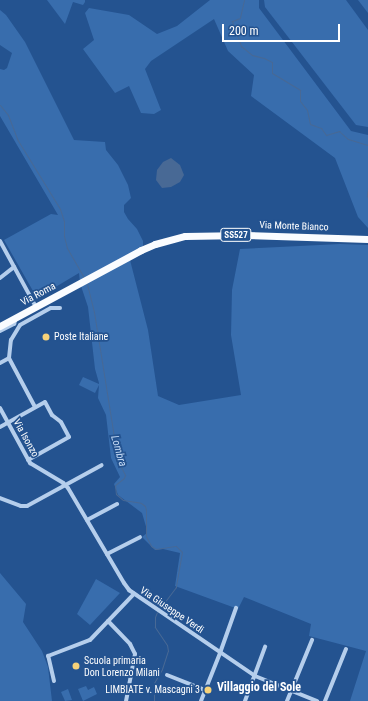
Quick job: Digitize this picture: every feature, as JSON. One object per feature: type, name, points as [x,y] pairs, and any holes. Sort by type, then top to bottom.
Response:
[{"type":"main road","name":"Via Monte Bianco","points":[[85,280],[155,244],[185,236],[246,235],[368,239]]},
{"type":"main road","name":"Via Roma","points":[[0,326],[85,280]]},
{"type":"street","points":[[0,241],[36,307]]},
{"type":"street","points":[[0,278],[14,267]]},
{"type":"street","points":[[36,407],[9,358],[11,340],[20,325],[50,308],[60,308]]},
{"type":"street","points":[[0,331],[14,324],[17,317]]},
{"type":"street","points":[[0,363],[9,358]]},
{"type":"street","points":[[0,427],[45,402],[54,417],[61,422],[69,437],[28,460]]},
{"type":"street","name":"Via Isonzo","points":[[0,408],[31,464],[64,484]]},
{"type":"street","points":[[0,498],[24,507],[64,484],[102,465]]},
{"type":"street","name":"Via Giuseppe Verdi","points":[[64,484],[124,583],[134,594],[255,676],[317,701]]},
{"type":"street","points":[[87,520],[117,504]]},
{"type":"street","points":[[106,554],[140,537]]},
{"type":"street","points":[[54,680],[48,656],[90,640],[134,594]]},
{"type":"street","points":[[201,701],[236,608]]},
{"type":"street","points":[[108,621],[130,644],[135,654],[126,701]]},
{"type":"street","points":[[287,701],[312,640]]},
{"type":"street","points":[[245,701],[266,647]]},
{"type":"street","points":[[325,701],[346,649]]},
{"type":"street","points":[[167,675],[205,690]]},
{"type":"shaded area","points":[[47,0],[85,0],[85,2],[83,5],[73,2],[65,24]]},
{"type":"shaded area","points":[[210,0],[259,0],[259,8],[351,131],[368,135],[368,228],[358,217],[335,158],[251,96],[254,75],[228,51],[214,19],[151,61],[145,69],[161,110],[154,114],[141,113],[129,86],[115,93],[83,49],[94,40],[85,13],[89,8],[129,15],[157,34],[177,26]]},
{"type":"shaded area","points":[[264,0],[346,0],[368,30],[368,127],[356,125],[265,7]]},
{"type":"shaded area","points":[[358,0],[368,0],[368,13]]},
{"type":"shaded area","points":[[0,10],[6,15],[25,42],[74,140],[105,142],[106,150],[118,165],[128,185],[131,198],[124,205],[124,212],[137,229],[143,241],[143,246],[137,250],[138,256],[130,260],[148,330],[158,396],[179,405],[241,395],[231,335],[232,290],[240,249],[340,244],[368,245],[368,701],[350,701],[366,651],[309,636],[311,624],[244,597],[238,609],[175,586],[180,553],[163,549],[155,550],[142,537],[147,533],[147,530],[142,513],[118,495],[114,484],[120,477],[111,458],[106,415],[98,398],[99,385],[95,393],[79,385],[83,377],[99,383],[95,369],[88,307],[80,283],[79,273],[37,298],[4,240],[51,214],[58,215],[0,116],[0,69],[4,70],[7,68],[12,53],[0,45]]},
{"type":"shaded area","points":[[171,158],[180,165],[184,175],[180,182],[171,187],[162,188],[156,180],[157,170],[163,162]]},
{"type":"shaded area","points":[[0,573],[26,604],[23,622],[42,651],[48,667],[52,701],[0,701]]},
{"type":"shaded area","points":[[96,579],[120,593],[90,625],[77,614]]},
{"type":"shaded area","points":[[86,686],[88,690],[94,687],[97,694],[83,701],[78,689]]},
{"type":"shaded area","points":[[68,689],[72,700],[65,701],[61,692]]},
{"type":"waterway","points":[[244,0],[240,18],[232,21],[241,46],[252,55],[272,62],[272,73],[300,90],[300,101],[307,110],[310,124],[321,128],[326,135],[339,131],[348,139],[368,145]]},
{"type":"waterway","name":"Lombra","points":[[0,105],[8,115],[17,139],[60,209],[64,221],[64,236],[67,248],[84,277]]},
{"type":"waterway","points":[[368,188],[368,198]]},
{"type":"waterway","name":"Lombra","points":[[87,284],[94,312],[118,461],[125,475],[124,478],[115,485],[116,494],[123,500],[141,503],[145,506],[146,536],[151,546],[156,549],[176,546],[182,552],[176,587],[160,608]]},
{"type":"waterway","name":"Lombra","points":[[154,701],[154,683],[162,669],[168,651],[167,645],[155,627],[155,617],[157,612]]},
{"type":"place","name":"Poste Italiane","points":[[46,337]]},
{"type":"place","name":"Scuola primaria Don Lorenzo Milani","points":[[76,666]]},
{"type":"place","name":"LIMBIATE v. Mascagni 3","points":[[208,690]]},
{"type":"district","name":"Villaggio del Sole","points":[[259,688]]}]
